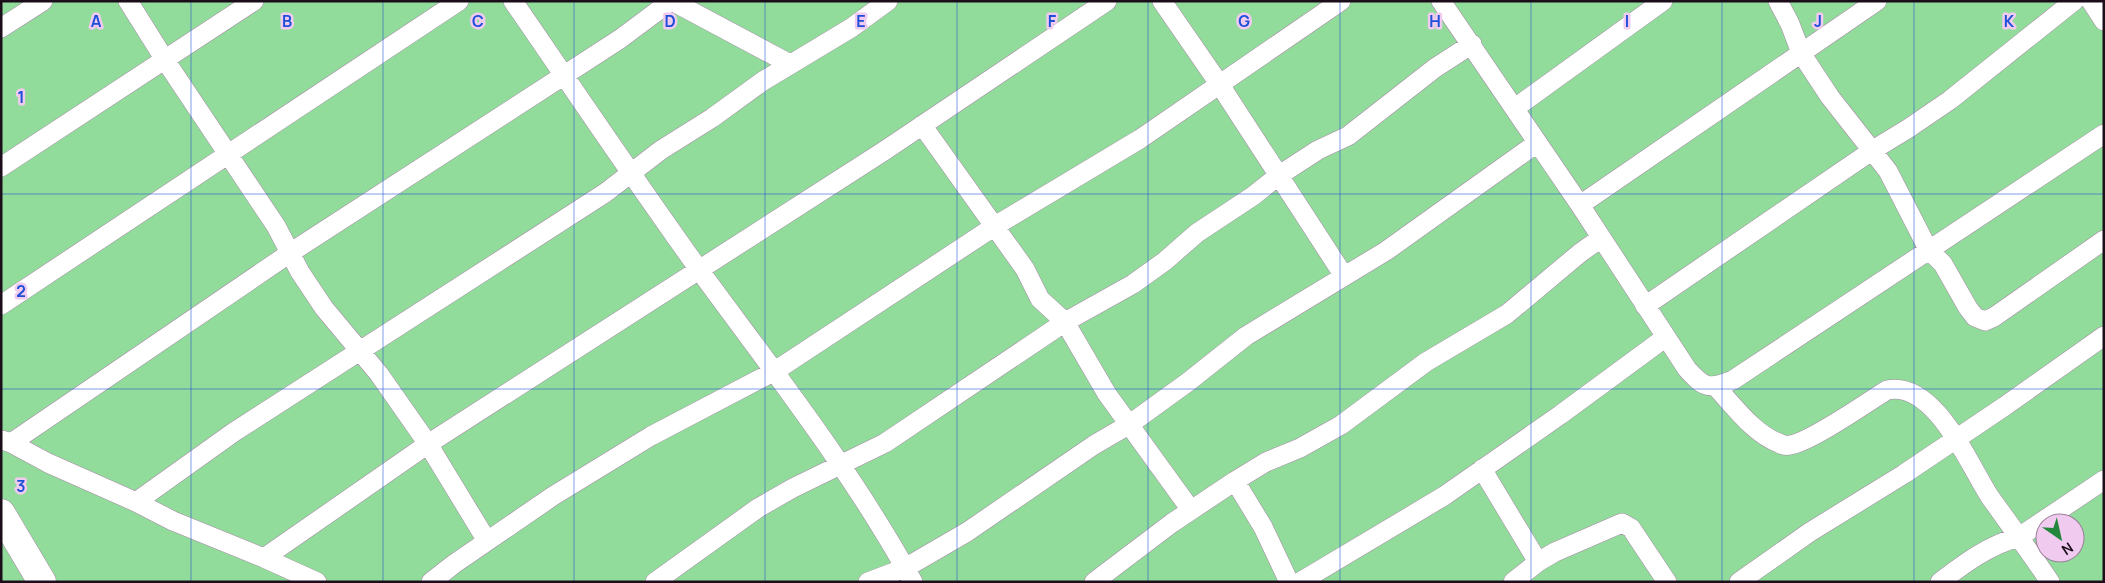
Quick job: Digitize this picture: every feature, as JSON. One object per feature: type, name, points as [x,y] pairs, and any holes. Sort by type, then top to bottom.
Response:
[{"type":"street","points":[[1,28],[43,1]]},
{"type":"street","points":[[128,1],[165,60],[276,226],[290,253],[324,308],[380,374],[428,444],[487,541]]},
{"type":"street","points":[[1,167],[254,1]]},
{"type":"street","points":[[1,305],[459,1]]},
{"type":"street","points":[[513,1],[700,270],[775,371],[841,465],[909,575]]},
{"type":"street","points":[[317,582],[173,521],[136,502],[48,463],[6,441],[290,253],[620,39],[672,1],[790,64]]},
{"type":"street","points":[[136,502],[234,432],[361,352],[604,193],[790,64],[851,28],[888,1]]},
{"type":"street","points":[[264,558],[428,444],[700,270],[1107,1]]},
{"type":"street","points":[[1162,1],[1220,85],[1344,276]]},
{"type":"street","points":[[431,582],[553,496],[651,436],[775,371],[995,226],[1140,139],[1341,1]]},
{"type":"street","points":[[1515,108],[1663,1]]},
{"type":"street","points":[[1778,1],[1790,24],[1801,53],[1830,97],[1872,150],[1898,187],[1928,249],[1944,264],[1975,317],[1985,320],[2015,304],[2104,240]]},
{"type":"street","points":[[1580,205],[1877,1]]},
{"type":"street","points":[[1645,306],[1872,150],[1950,100],[2074,1]]},
{"type":"street","points":[[2090,1],[2104,21]]},
{"type":"street","points":[[1450,4],[1472,44],[1645,306],[1696,380],[1704,386],[1716,387],[1733,380],[2104,134]]},
{"type":"street","points":[[655,582],[758,508],[793,488],[884,443],[1064,322],[1133,284],[1165,261],[1198,233],[1253,196],[1278,176],[1318,150],[1348,136],[1434,68],[1472,44]]},
{"type":"street","points":[[922,124],[1025,269],[1040,299],[1064,322],[1107,394],[1191,510]]},
{"type":"street","points":[[868,582],[909,575],[959,537],[1130,424],[1188,382],[1246,336],[1386,250],[1537,143]]},
{"type":"street","points":[[1094,582],[1235,480],[1266,462],[1300,448],[1341,425],[1426,362],[1508,314],[1601,238]]},
{"type":"street","points":[[1738,582],[1810,532],[1904,474],[2104,336]]},
{"type":"street","points":[[1300,582],[1444,496],[1560,415],[1666,337]]},
{"type":"street","points":[[1716,387],[1760,431],[1773,440],[1785,445],[1800,443],[1887,390],[1905,389],[1939,415],[1956,438],[1989,495],[2050,582]]},
{"type":"street","points":[[1482,469],[1538,562]]},
{"type":"street","points":[[1235,480],[1267,535],[1289,582]]},
{"type":"street","points":[[1940,582],[1976,555],[2005,540],[2019,537],[2104,480]]},
{"type":"street","points":[[1,513],[42,582]]},
{"type":"street","points":[[1513,582],[1538,562],[1555,552],[1622,523],[1631,528],[1667,582]]},
{"type":"green space","points":[[1,1],[2104,1],[2104,582],[1,582]]}]
